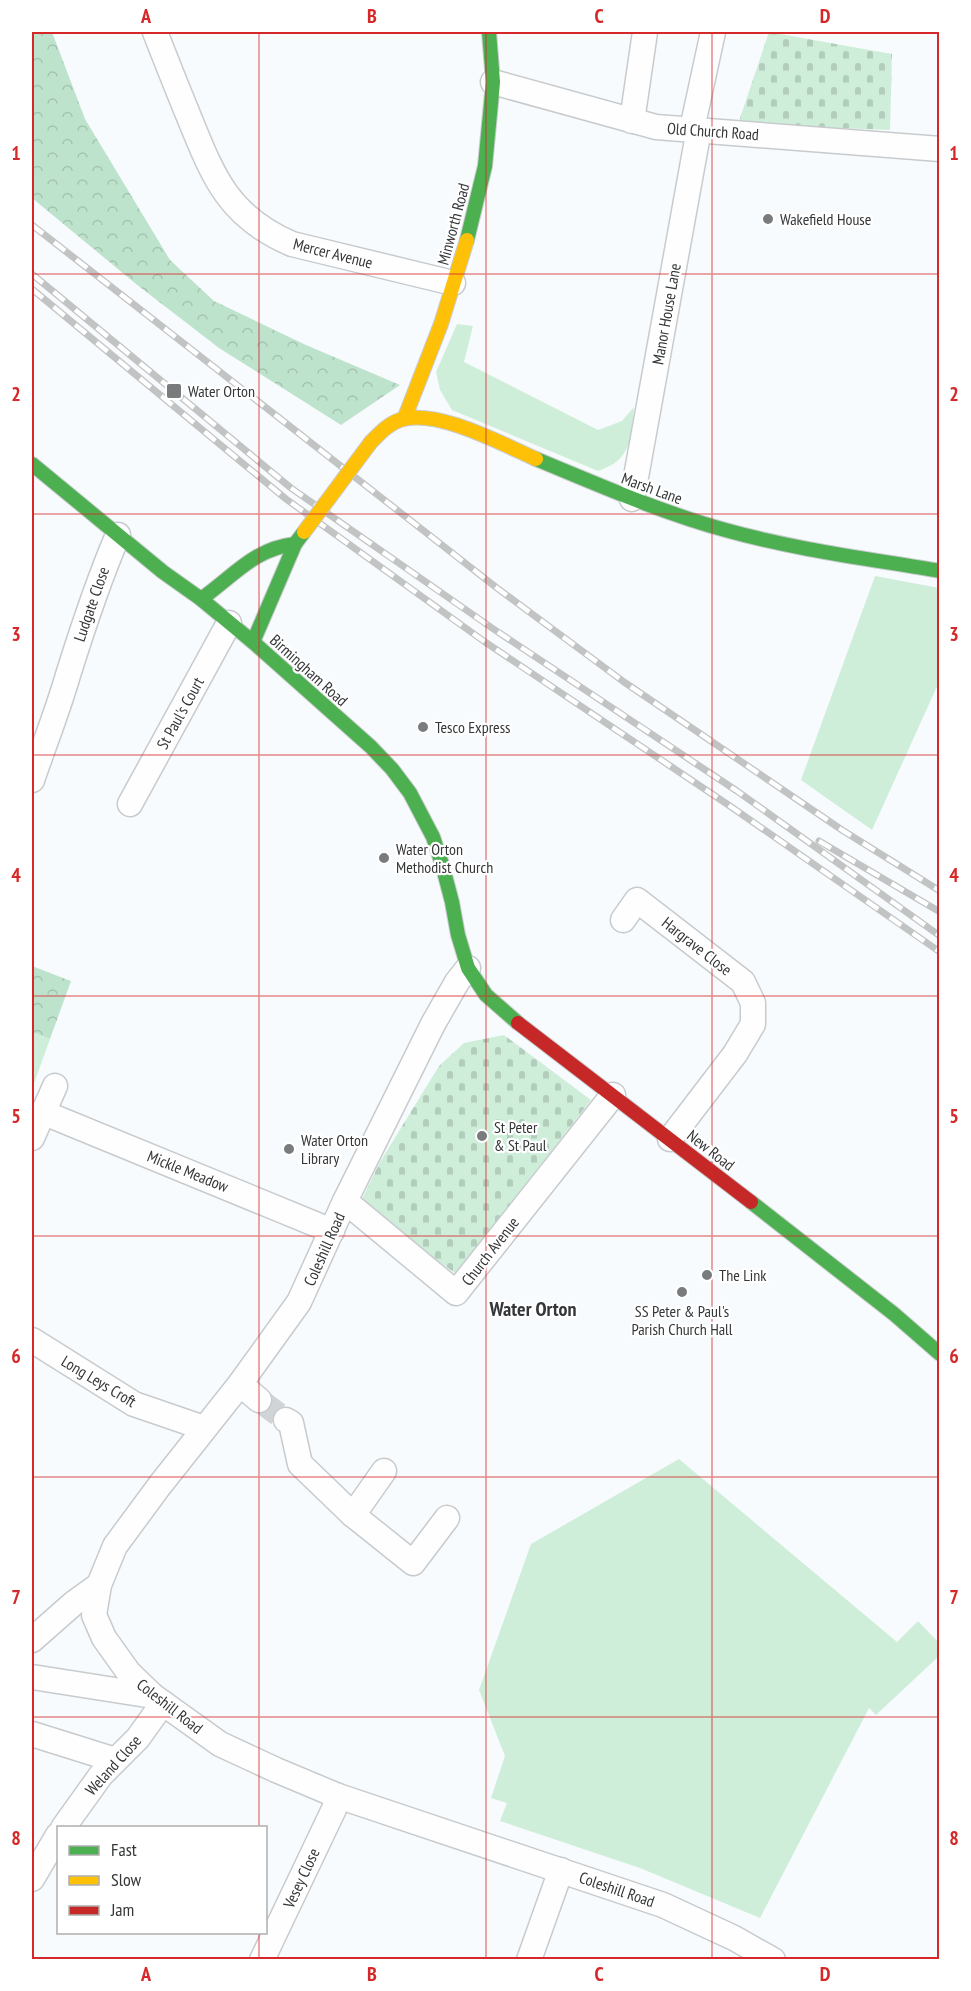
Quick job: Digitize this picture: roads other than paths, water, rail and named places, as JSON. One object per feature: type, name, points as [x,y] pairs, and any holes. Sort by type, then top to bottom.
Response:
[{"type":"main road","name":"Minworth Road","points":[[405,417],[441,324],[472,225],[485,166],[493,82],[489,32]]},
{"type":"main road","name":"Marsh Lane","points":[[405,417],[420,417],[453,424],[632,499],[740,534],[816,550],[939,570]]},
{"type":"main road","points":[[253,642],[295,544],[371,442],[387,426],[405,417]]},
{"type":"main road","name":"Birmingham Road","points":[[32,464],[163,572],[201,599],[253,642],[371,747],[392,769],[410,793],[433,837],[468,968]]},
{"type":"main road","points":[[201,599],[225,582],[247,561],[279,546],[295,544]]},
{"type":"main road","name":"New Road","points":[[468,968],[486,995],[500,1009],[894,1314],[939,1354]]},
{"type":"street","name":"Mercer Avenue","points":[[155,32],[210,169],[224,193],[246,217],[274,236],[291,244],[453,283]]},
{"type":"street","points":[[632,121],[645,32]]},
{"type":"street","name":"Manor House Lane","points":[[632,499],[713,32]]},
{"type":"street","name":"Old Church Road","points":[[493,82],[656,127],[939,149]]},
{"type":"street","name":"Ludgate Close","points":[[32,780],[80,634],[104,566],[118,535]]},
{"type":"street","name":"St Paul's Court","points":[[130,804],[229,623]]},
{"type":"street","name":"Hargrave Close","points":[[623,920],[638,900],[743,982],[753,1003],[753,1024],[735,1054],[670,1139]]},
{"type":"street","name":"Coleshill Road","points":[[468,968],[457,982],[433,1024],[345,1202],[299,1302],[240,1384],[115,1546],[99,1585],[94,1615],[104,1638],[129,1673],[158,1700],[219,1744],[338,1796],[663,1905],[773,1959]]},
{"type":"street","points":[[32,1138],[55,1086]]},
{"type":"street","name":"Church Avenue","points":[[345,1202],[456,1293],[613,1095]]},
{"type":"street","name":"Mickle Meadow","points":[[42,1112],[332,1231]]},
{"type":"street","name":"Long Leys Croft","points":[[32,1340],[134,1404],[204,1428]]},
{"type":"street","points":[[240,1384],[259,1400]]},
{"type":"street","points":[[286,1420],[291,1423],[300,1464],[353,1515],[413,1563],[447,1518]]},
{"type":"street","points":[[353,1515],[384,1471]]},
{"type":"street","points":[[32,1640],[74,1603],[99,1585]]},
{"type":"street","points":[[32,1677],[158,1700]]},
{"type":"street","name":"Weland Close","points":[[64,1826],[100,1775],[138,1738],[158,1700]]},
{"type":"street","points":[[32,1734],[115,1760]]},
{"type":"street","name":"Vesey Close","points":[[262,1959],[334,1809],[338,1796]]},
{"type":"street","points":[[32,1879],[57,1837]]},
{"type":"street","points":[[529,1959],[561,1870]]},
{"type":"tunnel","points":[[259,1400],[286,1420]]},
{"type":"railway","points":[[32,225],[497,588],[624,682],[842,830],[940,891]]},
{"type":"railway","points":[[32,274],[291,488],[492,628],[737,791],[940,936]]},
{"type":"railway","points":[[32,289],[286,499],[485,642],[727,804],[940,952]]},
{"type":"railway","points":[[819,841],[940,912]]},
{"type":"place","name":"Wakefield House","points":[[768,219]]},
{"type":"place","name":"Water Orton","points":[[174,391]]},
{"type":"place","name":"Tesco Express","points":[[423,727]]},
{"type":"place","name":"Water Orton Methodist Church","points":[[384,858]]},
{"type":"place","name":"St Peter & St Paul","points":[[482,1136]]},
{"type":"place","name":"Water Orton Library","points":[[289,1149]]},
{"type":"place","name":"The Link","points":[[707,1275]]},
{"type":"place","name":"SS Peter & Paul's Parish Church Hall","points":[[682,1292]]},
{"type":"district","name":"Water Orton","points":[[533,1309]]}]
